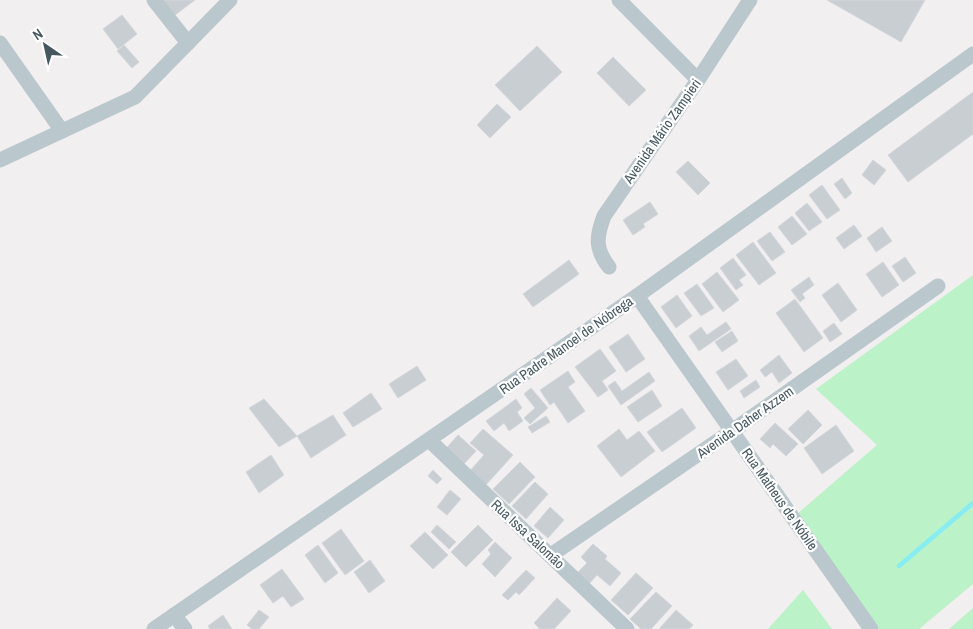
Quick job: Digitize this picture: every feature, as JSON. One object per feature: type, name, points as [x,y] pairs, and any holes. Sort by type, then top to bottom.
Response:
[{"type":"street","points":[[154,0],[188,42]]},
{"type":"street","points":[[0,160],[136,97],[230,0]]},
{"type":"street","points":[[619,0],[698,80]]},
{"type":"street","name":"Avenida Mário Zampieri","points":[[609,267],[599,253],[598,243],[598,234],[604,216],[698,80],[750,0]]},
{"type":"street","points":[[0,43],[62,131]]},
{"type":"street","name":"Rua Padre Manoel de Nóbrega","points":[[154,629],[637,296],[973,54]]},
{"type":"street","name":"Avenida Daher Azzem","points":[[550,555],[732,431],[938,286]]},
{"type":"street","name":"Rua Matheus de Nóbile","points":[[637,296],[871,629]]},
{"type":"street","name":"Rua Issa Salomão","points":[[428,440],[627,629]]},
{"type":"street","points":[[174,615],[185,629]]},
{"type":"green space","points":[[973,275],[973,584],[919,629],[879,629],[797,514],[877,445],[816,389]]},
{"type":"green space","points":[[803,590],[832,629],[768,629]]},
{"type":"green space","points":[[973,608],[973,629],[949,629]]},
{"type":"building","points":[[164,0],[195,0],[171,18],[160,3]]},
{"type":"building","points":[[827,0],[925,0],[901,42]]},
{"type":"building","points":[[122,15],[137,34],[118,49],[103,29]]},
{"type":"building","points":[[124,45],[139,62],[132,68],[117,51]]},
{"type":"building","points":[[537,46],[562,72],[520,111],[495,85]]},
{"type":"building","points":[[613,57],[646,90],[629,106],[597,73]]},
{"type":"building","points":[[973,92],[973,134],[908,182],[888,155]]},
{"type":"building","points":[[497,104],[511,117],[490,138],[477,125]]},
{"type":"building","points":[[873,160],[886,170],[874,185],[862,175]]},
{"type":"building","points":[[688,161],[710,183],[698,195],[676,172]]},
{"type":"building","points":[[842,178],[852,193],[845,199],[834,184]]},
{"type":"building","points":[[822,185],[840,210],[827,219],[809,195]]},
{"type":"building","points":[[650,202],[658,214],[643,224],[645,227],[633,235],[623,220]]},
{"type":"building","points":[[807,203],[822,222],[809,231],[795,213]]},
{"type":"building","points":[[792,216],[807,234],[792,245],[778,227]]},
{"type":"building","points":[[854,225],[862,236],[844,249],[836,238]]},
{"type":"building","points":[[882,227],[892,241],[876,252],[867,238]]},
{"type":"building","points":[[770,232],[785,252],[772,261],[757,241]]},
{"type":"building","points":[[753,242],[776,273],[759,285],[736,255]]},
{"type":"building","points":[[905,257],[916,273],[903,282],[892,266]]},
{"type":"building","points":[[733,258],[746,275],[739,280],[743,285],[736,290],[720,268]]},
{"type":"building","points":[[569,260],[579,274],[533,307],[523,294]]},
{"type":"building","points":[[883,262],[899,285],[882,297],[866,274]]},
{"type":"building","points":[[717,272],[739,300],[723,312],[702,284]]},
{"type":"building","points":[[809,277],[814,285],[802,294],[805,298],[800,302],[791,290]]},
{"type":"building","points":[[838,283],[857,310],[841,322],[822,295]]},
{"type":"building","points":[[697,284],[714,308],[701,316],[684,293]]},
{"type":"building","points":[[677,295],[692,316],[676,328],[661,307]]},
{"type":"building","points":[[795,299],[823,338],[804,352],[776,313]]},
{"type":"building","points":[[726,322],[731,329],[699,351],[689,336],[701,327],[707,335]]},
{"type":"building","points":[[834,323],[842,334],[830,342],[823,331]]},
{"type":"building","points":[[732,331],[738,341],[722,352],[715,342]]},
{"type":"building","points":[[628,334],[645,359],[626,372],[609,347]]},
{"type":"building","points":[[600,349],[616,371],[602,381],[608,390],[598,397],[575,367]]},
{"type":"building","points":[[779,355],[792,373],[779,383],[772,372],[765,377],[760,370]]},
{"type":"building","points":[[736,359],[748,376],[728,390],[716,372]]},
{"type":"building","points":[[417,366],[426,380],[398,398],[389,384]]},
{"type":"building","points":[[568,371],[575,382],[568,387],[585,411],[568,423],[554,402],[550,405],[540,390]]},
{"type":"building","points":[[649,372],[655,381],[621,405],[608,386],[615,381],[622,391]]},
{"type":"building","points":[[756,380],[760,387],[744,398],[740,391]]},
{"type":"building","points":[[531,388],[548,408],[530,424],[524,418],[535,408],[524,394]]},
{"type":"building","points":[[652,390],[662,406],[638,422],[627,407]]},
{"type":"building","points":[[371,393],[382,409],[353,427],[343,413]]},
{"type":"building","points":[[264,399],[297,436],[279,447],[249,408]]},
{"type":"building","points":[[516,399],[522,408],[517,412],[523,421],[509,431],[504,423],[494,431],[486,421]]},
{"type":"building","points":[[682,408],[696,428],[662,452],[647,432]]},
{"type":"building","points":[[808,410],[822,425],[803,444],[788,429]]},
{"type":"building","points":[[333,415],[346,435],[311,458],[297,436]]},
{"type":"building","points":[[546,416],[550,422],[532,433],[528,427]]},
{"type":"building","points":[[775,423],[798,444],[786,456],[773,444],[770,448],[760,439]]},
{"type":"building","points":[[836,425],[854,451],[822,474],[804,448]]},
{"type":"building","points":[[483,429],[513,455],[485,486],[469,472],[484,455],[470,443]]},
{"type":"building","points":[[619,429],[627,440],[639,431],[655,451],[621,477],[597,446]]},
{"type":"building","points":[[458,435],[476,451],[461,467],[443,452]]},
{"type":"building","points":[[271,455],[284,475],[259,493],[246,472]]},
{"type":"building","points":[[520,462],[535,477],[509,504],[493,489]]},
{"type":"building","points":[[433,470],[442,479],[437,484],[428,476]]},
{"type":"building","points":[[535,482],[548,494],[526,519],[512,506]]},
{"type":"building","points":[[450,490],[461,499],[447,515],[437,507]]},
{"type":"building","points":[[550,507],[564,520],[548,538],[534,526]]},
{"type":"building","points":[[437,525],[456,542],[449,549],[431,532]]},
{"type":"building","points":[[478,525],[493,540],[466,567],[451,552]]},
{"type":"building","points":[[341,529],[364,561],[345,575],[322,543]]},
{"type":"building","points":[[425,532],[448,555],[433,569],[410,546]]},
{"type":"building","points":[[495,542],[512,558],[495,577],[482,564],[491,554],[488,550]]},
{"type":"building","points":[[593,544],[607,556],[605,559],[621,573],[610,586],[597,575],[587,586],[575,575],[587,563],[581,557]]},
{"type":"building","points":[[318,545],[338,573],[325,583],[305,555]]},
{"type":"building","points":[[370,560],[385,581],[369,593],[354,572]]},
{"type":"building","points":[[282,569],[304,599],[291,607],[283,596],[273,603],[260,585]]},
{"type":"building","points":[[526,570],[535,578],[519,595],[516,592],[508,600],[502,595]]},
{"type":"building","points":[[636,573],[653,588],[628,615],[611,600]]},
{"type":"building","points":[[656,592],[672,606],[651,629],[641,629],[630,619]]},
{"type":"building","points":[[557,598],[571,611],[554,629],[540,629],[534,623]]},
{"type":"building","points":[[259,610],[269,617],[259,629],[252,629],[247,625]]},
{"type":"building","points":[[676,610],[693,625],[689,629],[659,629]]},
{"type":"building","points":[[223,615],[232,629],[210,629],[208,626]]},
{"type":"waterway","points":[[899,566],[973,503]]}]
